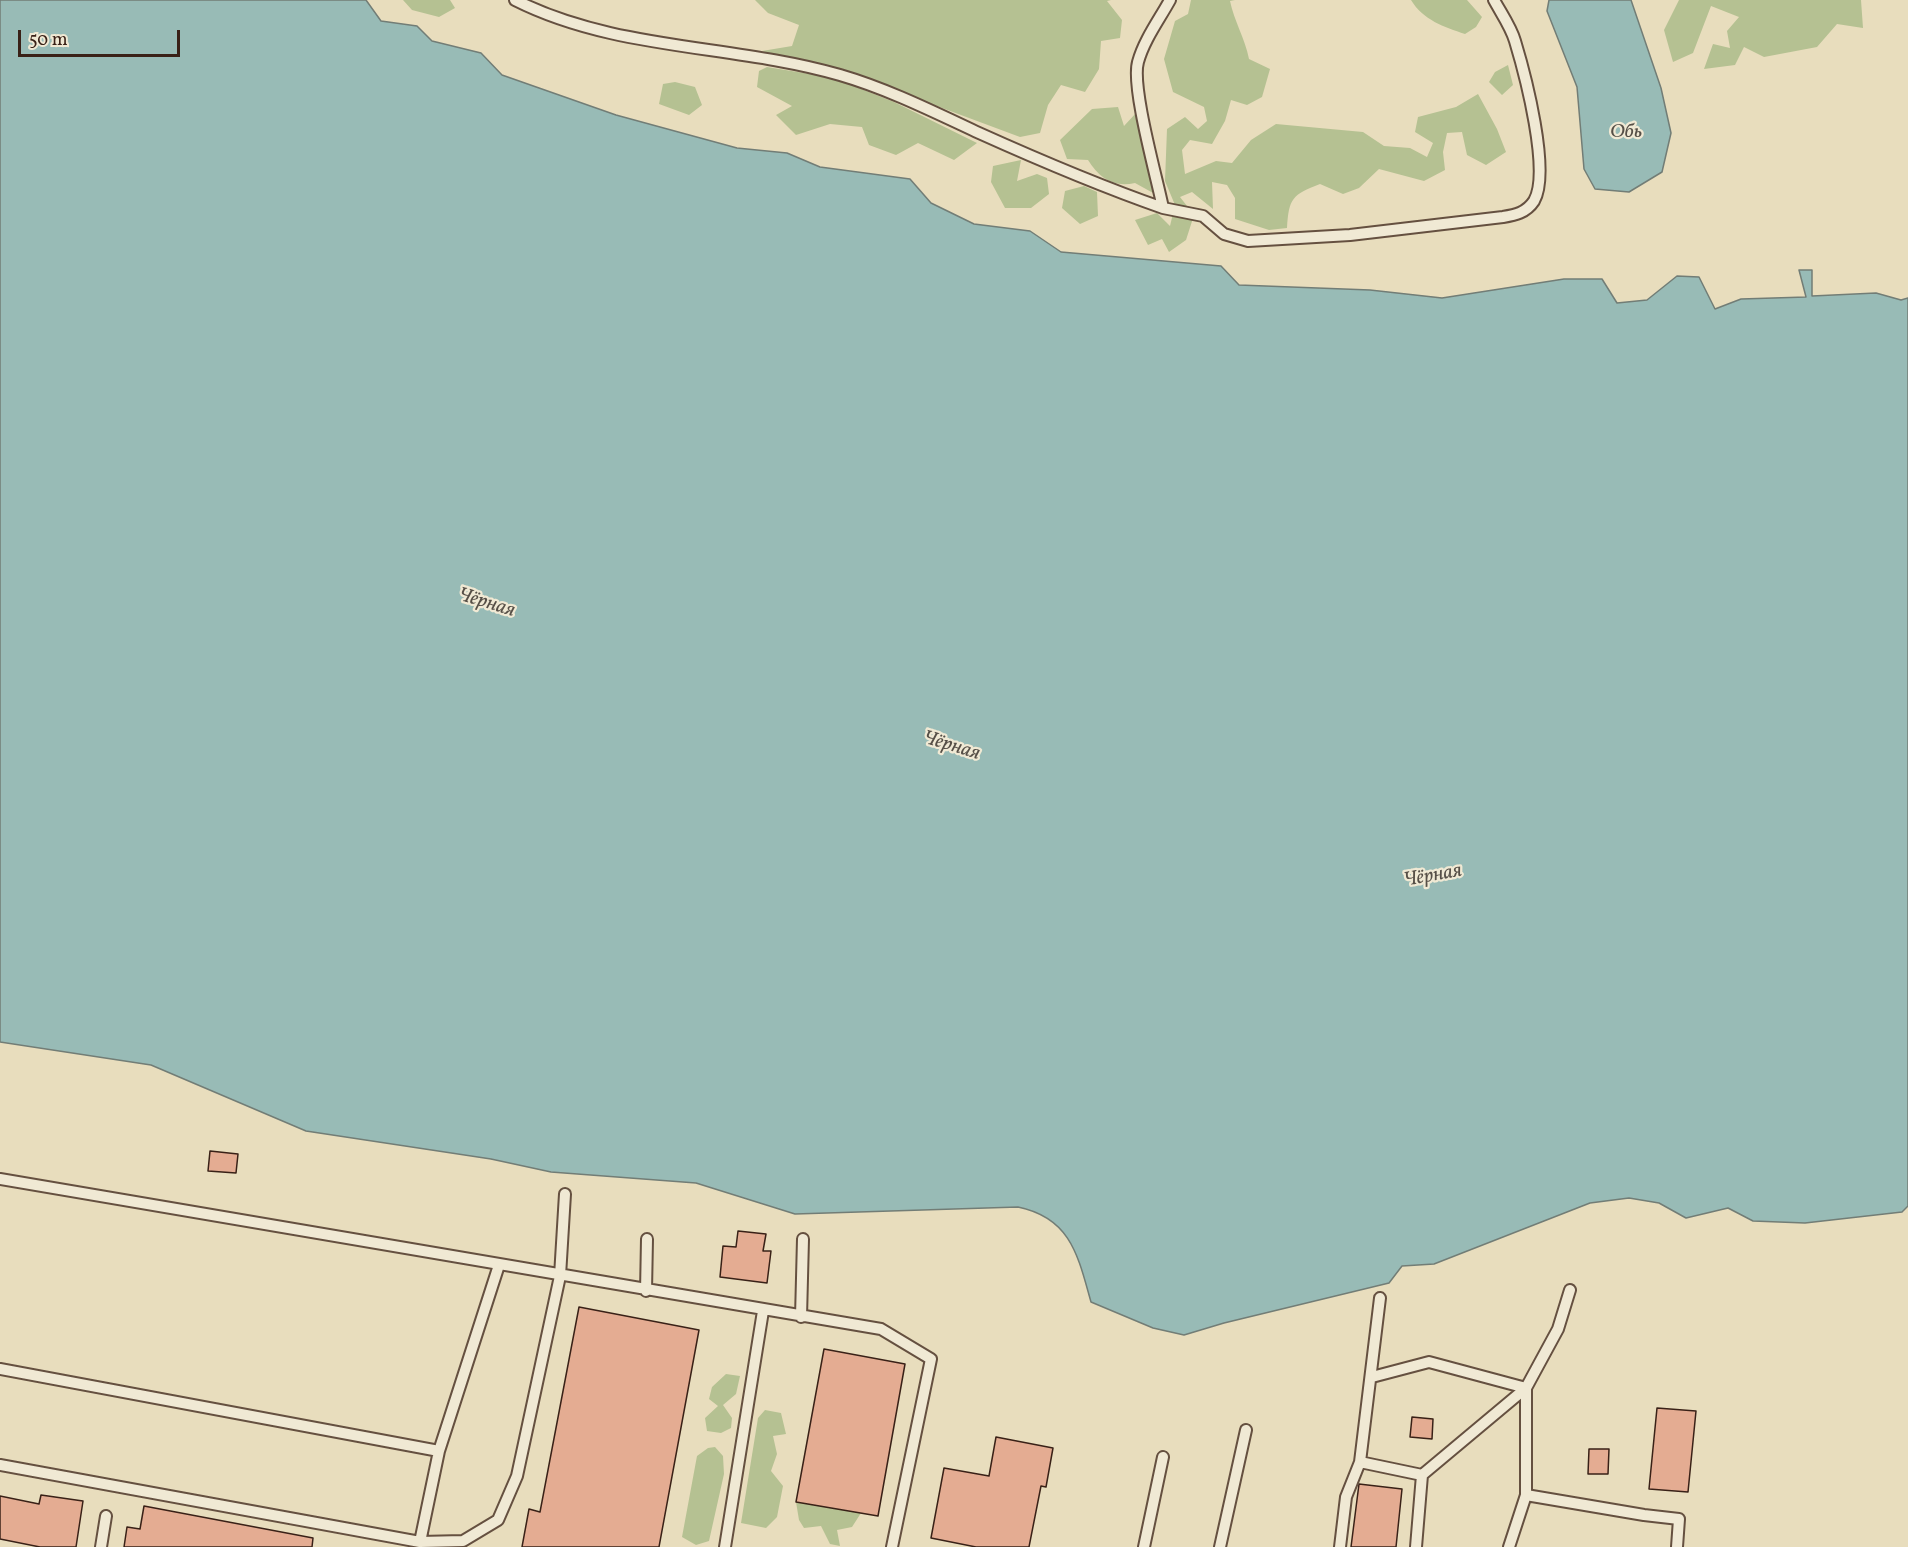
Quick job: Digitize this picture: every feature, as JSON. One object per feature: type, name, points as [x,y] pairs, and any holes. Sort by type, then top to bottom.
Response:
[{"type":"lane","points":[[515,0],[548,16],[597,32],[691,46],[840,75],[900,97],[1068,172],[1163,208],[1203,216],[1224,234],[1248,241],[1350,235],[1518,215],[1534,200],[1540,173],[1534,119],[1515,39],[1494,0]]},
{"type":"lane","points":[[1163,208],[1137,90],[1137,64],[1170,0]]},
{"type":"lane","points":[[0,1179],[763,1311],[881,1329],[931,1359],[892,1547]]},
{"type":"lane","points":[[0,1465],[420,1542],[465,1544],[498,1520],[517,1476],[560,1276],[565,1194]]},
{"type":"lane","points":[[646,1291],[647,1239]]},
{"type":"lane","points":[[801,1317],[803,1239]]},
{"type":"lane","points":[[420,1542],[439,1451],[499,1265]]},
{"type":"lane","points":[[1416,1547],[1422,1475],[1526,1388],[1558,1329],[1570,1290]]},
{"type":"lane","points":[[1340,1547],[1346,1497],[1360,1462],[1380,1298]]},
{"type":"lane","points":[[725,1547],[763,1311]]},
{"type":"lane","points":[[1372,1377],[1429,1362],[1526,1388]]},
{"type":"lane","points":[[0,1370],[439,1451]]},
{"type":"lane","points":[[1509,1547],[1526,1495],[1526,1388]]},
{"type":"lane","points":[[1220,1547],[1246,1430]]},
{"type":"lane","points":[[1144,1547],[1163,1457]]},
{"type":"lane","points":[[1360,1462],[1422,1475]]},
{"type":"lane","points":[[1526,1495],[1679,1519],[1677,1547]]},
{"type":"lane","points":[[101,1547],[106,1516]]},
{"type":"green space","points":[[403,0],[450,0],[455,8],[439,17],[412,10]]},
{"type":"green space","points":[[755,0],[1111,0],[1107,1],[1122,20],[1120,38],[1101,41],[1099,69],[1085,92],[1061,85],[1048,105],[1040,133],[1020,137],[851,74],[777,57],[762,51],[792,46],[799,25],[768,13]]},
{"type":"green space","points":[[1191,0],[1235,0],[1230,1],[1249,59],[1270,69],[1262,97],[1247,105],[1231,100],[1225,121],[1212,144],[1190,140],[1182,150],[1185,174],[1216,161],[1232,163],[1251,140],[1276,124],[1363,132],[1384,146],[1410,148],[1427,157],[1433,143],[1415,132],[1418,117],[1456,107],[1478,94],[1497,129],[1506,152],[1486,165],[1467,155],[1462,132],[1447,133],[1443,152],[1445,170],[1424,181],[1379,169],[1359,188],[1343,194],[1320,184],[1303,191],[1294,199],[1289,210],[1287,228],[1269,230],[1235,219],[1235,198],[1227,185],[1212,182],[1213,209],[1192,192],[1180,197],[1194,215],[1186,240],[1169,252],[1162,239],[1148,245],[1135,220],[1157,213],[1170,226],[1175,205],[1165,181],[1167,129],[1185,117],[1198,129],[1207,121],[1204,107],[1173,92],[1164,59],[1175,21],[1188,14]]},
{"type":"green space","points":[[1411,0],[1467,0],[1482,17],[1476,27],[1465,34],[1428,18]]},
{"type":"green space","points":[[1679,0],[1861,0],[1863,28],[1837,24],[1817,47],[1764,57],[1744,47],[1735,65],[1704,69],[1713,44],[1730,48],[1727,31],[1739,17],[1711,6],[1693,53],[1673,62],[1664,30]]},
{"type":"green space","points":[[1508,65],[1513,85],[1502,95],[1489,82],[1495,72]]},
{"type":"green space","points":[[767,67],[834,78],[894,102],[977,143],[954,160],[918,143],[896,155],[869,145],[862,127],[830,124],[796,135],[776,115],[792,106],[757,87],[759,71]]},
{"type":"green space","points":[[675,82],[695,87],[702,105],[689,115],[659,104],[663,84]]},
{"type":"green space","points":[[1118,107],[1124,126],[1136,113],[1155,194],[1135,183],[1114,183],[1102,177],[1088,160],[1067,159],[1060,140],[1092,109]]},
{"type":"green space","points":[[1021,160],[1017,181],[1037,174],[1047,178],[1049,194],[1031,208],[1005,208],[991,182],[993,166]]},
{"type":"green space","points":[[1084,186],[1097,192],[1098,216],[1080,224],[1062,208],[1065,191]]},
{"type":"green space","points":[[726,1374],[740,1376],[736,1394],[723,1405],[732,1418],[731,1428],[721,1433],[707,1431],[705,1418],[718,1406],[709,1399],[712,1387]]},
{"type":"green space","points":[[765,1410],[781,1413],[786,1434],[773,1436],[777,1454],[771,1471],[783,1486],[777,1517],[766,1528],[741,1523],[758,1418]]},
{"type":"green space","points":[[715,1447],[723,1456],[724,1474],[709,1541],[696,1545],[682,1537],[697,1456],[708,1448]]},
{"type":"green space","points":[[796,1502],[861,1513],[852,1527],[837,1530],[840,1546],[830,1544],[821,1526],[804,1528],[799,1520]]},
{"type":"water","name":"Чёрная","points":[[0,0],[366,0],[381,21],[417,26],[432,41],[481,53],[502,75],[616,115],[737,148],[787,153],[820,167],[910,179],[931,203],[974,224],[1030,231],[1061,252],[1221,266],[1239,285],[1370,290],[1442,298],[1564,279],[1602,279],[1617,303],[1647,300],[1677,276],[1699,277],[1715,309],[1741,299],[1806,297],[1799,270],[1812,270],[1812,296],[1876,293],[1901,300],[1908,298],[1908,1206],[1902,1212],[1805,1223],[1753,1221],[1728,1208],[1686,1218],[1659,1203],[1629,1198],[1590,1203],[1434,1264],[1402,1266],[1389,1283],[1184,1335],[1153,1328],[1091,1302],[1082,1269],[1070,1241],[1050,1220],[1036,1212],[1018,1207],[795,1214],[696,1183],[551,1172],[491,1159],[306,1131],[151,1065],[0,1042]]},
{"type":"water","name":"Обь","points":[[1549,0],[1631,0],[1661,88],[1671,133],[1662,172],[1629,192],[1595,189],[1584,169],[1577,87],[1547,11]]},
{"type":"building","points":[[210,1151],[238,1154],[236,1173],[208,1171]]},
{"type":"building","points":[[738,1231],[766,1234],[763,1251],[771,1251],[767,1283],[720,1277],[723,1246],[736,1247]]},
{"type":"building","points":[[579,1307],[699,1330],[659,1547],[522,1547],[529,1509],[540,1512]]},
{"type":"building","points":[[824,1349],[905,1364],[878,1516],[796,1502]]},
{"type":"building","points":[[1657,1408],[1696,1411],[1688,1492],[1649,1489]]},
{"type":"building","points":[[1412,1417],[1433,1419],[1432,1439],[1410,1437]]},
{"type":"building","points":[[996,1437],[1053,1448],[1046,1487],[1041,1486],[1029,1547],[976,1547],[931,1538],[944,1468],[989,1476]]},
{"type":"building","points":[[1589,1449],[1609,1449],[1608,1474],[1588,1474]]},
{"type":"building","points":[[1359,1484],[1402,1489],[1396,1547],[1351,1547]]},
{"type":"building","points":[[41,1495],[83,1501],[76,1547],[40,1547],[0,1539],[0,1496],[39,1504]]},
{"type":"building","points":[[144,1506],[313,1538],[312,1547],[124,1547],[127,1527],[140,1529]]}]
